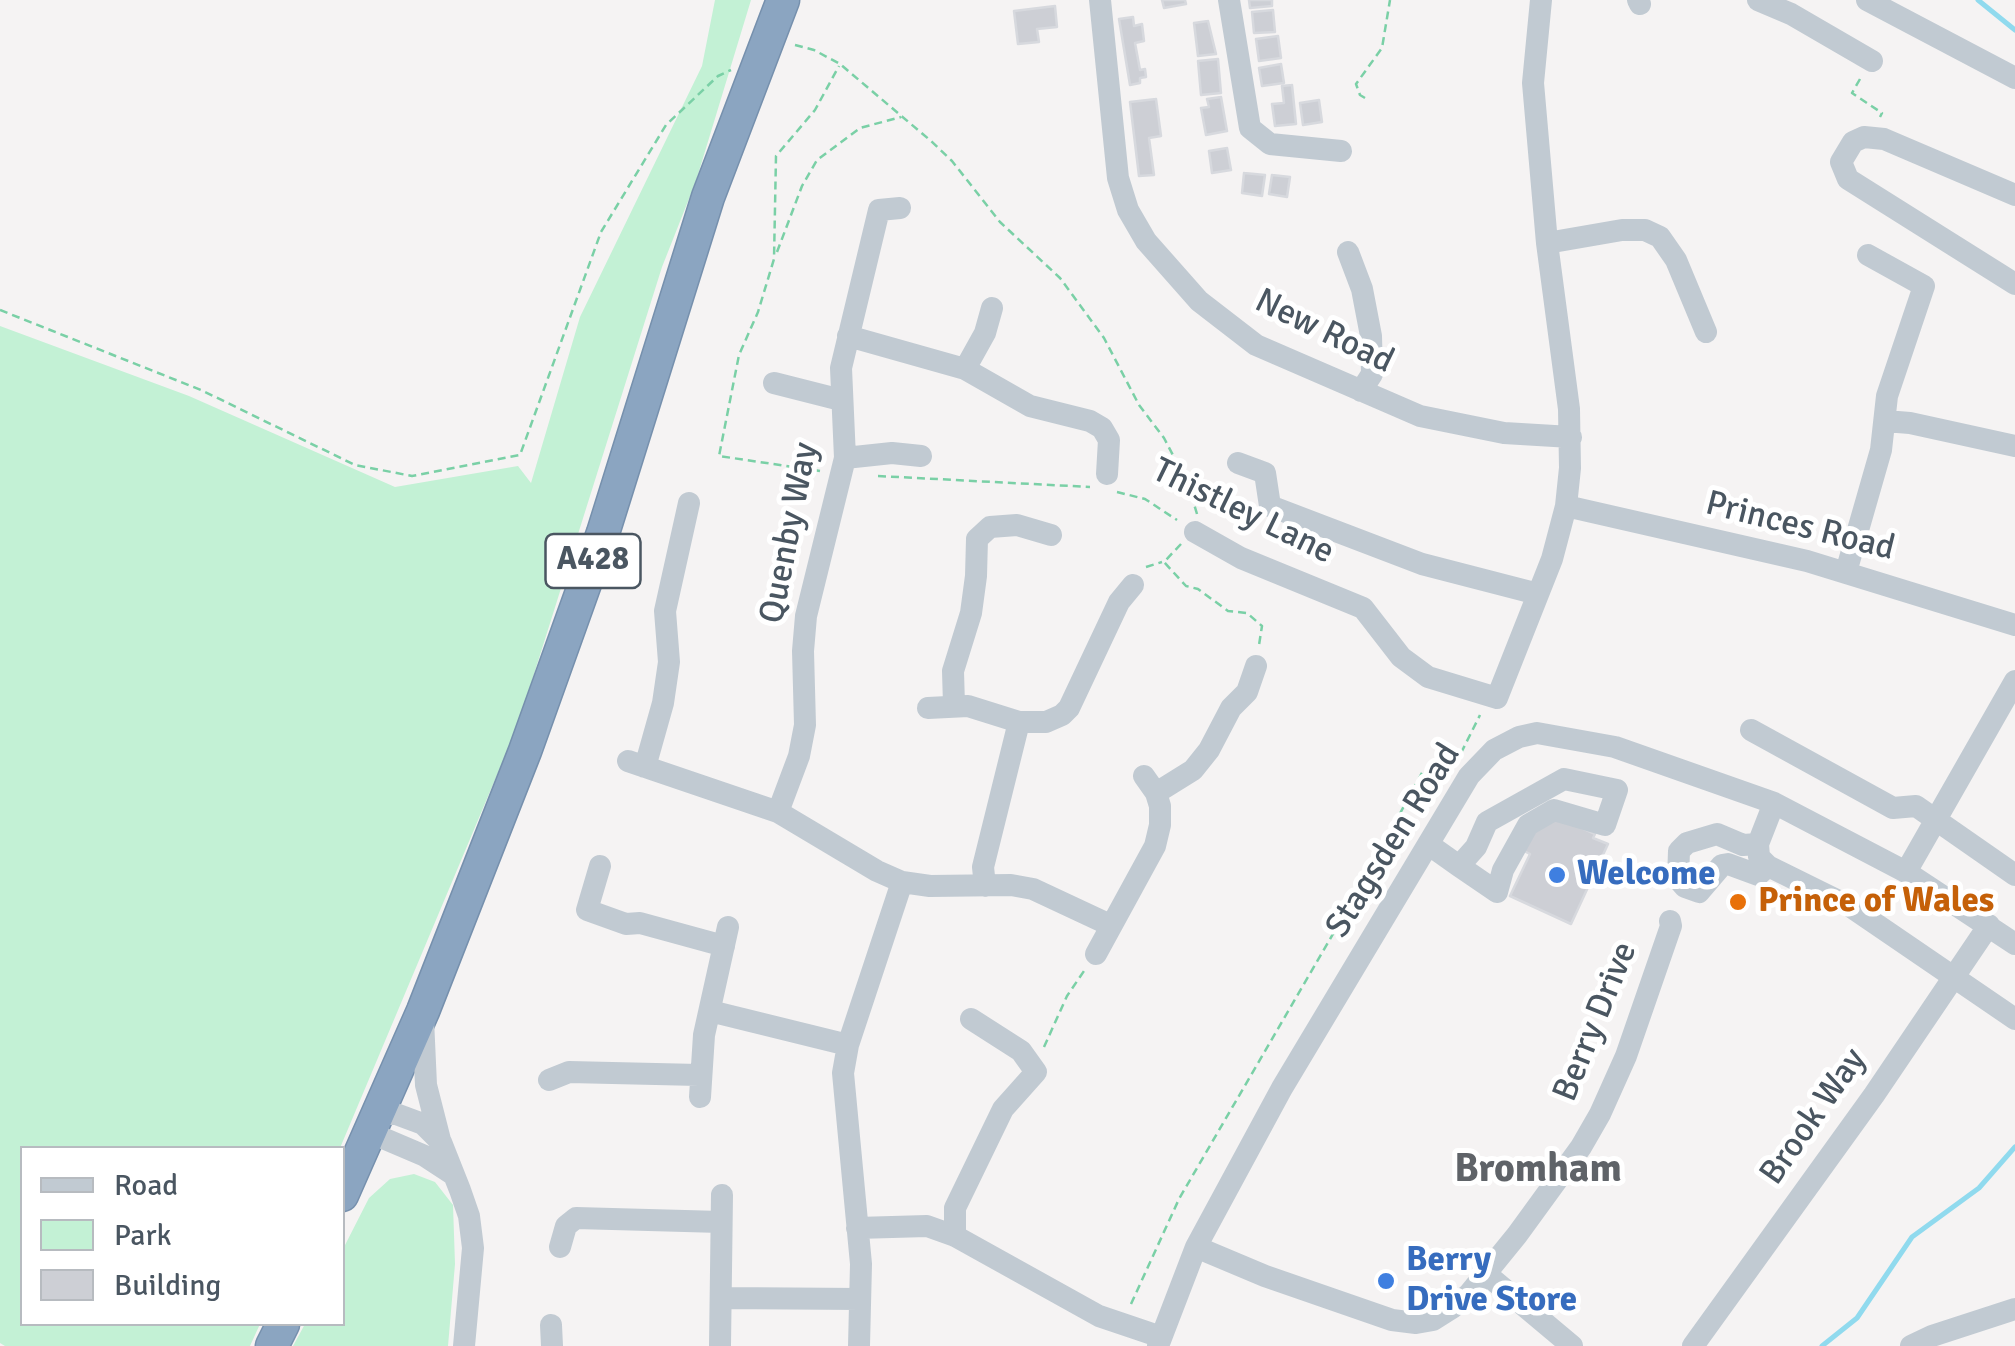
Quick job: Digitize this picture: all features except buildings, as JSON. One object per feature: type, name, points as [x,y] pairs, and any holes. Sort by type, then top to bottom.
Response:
[{"type":"highway","name":"A428","points":[[345,1189],[423,1010],[525,751],[603,533],[708,196],[783,0]]},
{"type":"street","name":"New Road","points":[[1100,0],[1118,178],[1128,210],[1146,240],[1199,301],[1242,335],[1295,363],[1420,416],[1504,433],[1571,437]]},
{"type":"street","points":[[1228,0],[1250,128],[1270,144],[1306,159],[1342,151]]},
{"type":"street","points":[[1541,0],[1533,83],[1547,243],[1571,437],[1566,506],[1552,559],[1497,698],[1519,737],[1537,733],[1614,747],[1774,803],[1906,872],[2015,944]]},
{"type":"street","points":[[1758,0],[1792,14],[1872,61]]},
{"type":"street","points":[[1867,0],[2015,78]]},
{"type":"street","points":[[2015,195],[1884,139],[1864,136],[1845,151],[1841,162],[1848,179],[2015,284]]},
{"type":"street","name":"Quenby Way","points":[[778,812],[802,740],[806,616],[844,466],[841,368],[879,210],[900,208]]},
{"type":"street","points":[[1547,243],[1622,230],[1645,230],[1660,238],[1676,260],[1705,332]]},
{"type":"street","points":[[1348,252],[1362,289],[1370,336],[1372,374],[1361,391]]},
{"type":"street","points":[[1846,572],[1881,450],[1899,354],[1924,286],[1868,255]]},
{"type":"street","points":[[965,370],[985,333],[992,308]]},
{"type":"street","points":[[848,336],[965,370],[1030,406],[1090,421],[1102,428],[1109,440],[1108,484]]},
{"type":"street","points":[[774,383],[841,400]]},
{"type":"street","points":[[1884,421],[2015,446]]},
{"type":"street","points":[[844,466],[892,454],[921,456]]},
{"type":"street","points":[[1238,463],[1265,473],[1270,506],[1422,564],[1538,594]]},
{"type":"street","points":[[690,503],[665,611],[668,662],[663,703],[636,764],[778,812],[902,882],[1033,889],[1110,926]]},
{"type":"street","name":"Princes Road","points":[[1566,506],[1846,572],[2015,625]]},
{"type":"street","points":[[954,705],[953,671],[971,613],[976,539],[990,527],[1017,525],[1051,534]]},
{"type":"street","name":"Thistley Lane","points":[[1195,532],[1241,558],[1363,608],[1401,658],[1428,677],[1497,698]]},
{"type":"street","points":[[928,708],[954,705],[1019,722],[1046,722],[1069,708],[1119,602],[1134,585]]},
{"type":"street","points":[[1096,954],[1155,846],[1160,825],[1150,784],[1193,770],[1209,750],[1230,708],[1254,698],[1256,666]]},
{"type":"street","points":[[1906,872],[2015,681]]},
{"type":"street","points":[[985,886],[983,868],[1019,722]]},
{"type":"street","points":[[1752,730],[1892,808],[1916,806],[2015,874]]},
{"type":"street","name":"Stagsden Road","points":[[1160,1341],[1196,1247],[1265,1117],[1469,776],[1494,750],[1519,737]]},
{"type":"street","points":[[1428,844],[1459,866],[1496,892],[1502,870],[1528,825],[1554,810],[1605,825],[1617,790],[1564,779],[1487,822],[1476,846],[1459,866]]},
{"type":"street","points":[[1774,803],[1758,844],[1759,856],[1768,866],[1851,907],[2015,1019]]},
{"type":"street","points":[[1758,844],[1744,846],[1717,834],[1687,843],[1679,851],[1678,879],[1685,887],[1699,892],[1722,866],[1728,864],[1758,875],[1768,866]]},
{"type":"street","points":[[546,1080],[569,1072],[699,1086],[726,936],[626,924],[587,910],[600,866]]},
{"type":"street","points":[[859,1346],[858,1228],[843,1073],[848,1045],[902,882]]},
{"type":"street","name":"Berry Drive","points":[[1196,1247],[1265,1276],[1392,1320],[1433,1320],[1452,1308],[1485,1274],[1570,1162],[1600,1114],[1626,1056],[1670,921]]},
{"type":"street","name":"Brook Way","points":[[1693,1346],[1989,926]]},
{"type":"street","points":[[423,1010],[426,1085],[440,1142],[470,1216],[472,1248],[464,1346]]},
{"type":"street","points":[[710,1010],[848,1045]]},
{"type":"street","points":[[955,1236],[955,1208],[1004,1109],[1036,1072],[1010,1042],[971,1019]]},
{"type":"street","points":[[375,1124],[412,1117],[440,1142]]},
{"type":"street","points":[[375,1124],[451,1173]]},
{"type":"street","points":[[720,1346],[722,1194]]},
{"type":"street","points":[[560,1247],[566,1226],[576,1218],[720,1222]]},
{"type":"street","points":[[858,1228],[927,1226],[955,1236],[1063,1297],[1160,1341]]},
{"type":"street","points":[[1485,1274],[1572,1346]]},
{"type":"street","points":[[722,1298],[860,1299]]},
{"type":"street","points":[[1911,1346],[2015,1308]]},
{"type":"path","points":[[1365,98],[1356,84],[1382,48],[1390,0]]},
{"type":"path","points":[[0,310],[201,390],[356,465],[412,476],[520,455],[600,232],[666,124],[718,76],[764,44],[786,42],[814,50],[840,64],[902,116],[952,161],[1000,222],[1060,278],[1104,338],[1139,405],[1164,438],[1188,484],[1200,521],[1195,532],[1164,562],[1186,586],[1198,588],[1228,611],[1248,613],[1262,626],[1256,666]]},
{"type":"path","points":[[1864,136],[1882,113],[1852,93],[1872,61]]},
{"type":"path","points":[[774,258],[776,156],[815,110],[840,64]]},
{"type":"path","points":[[844,466],[719,456],[740,355],[802,186],[816,160],[860,128],[902,116]]},
{"type":"path","name":"Thistley Lane","points":[[879,476],[1108,484],[1145,500],[1195,532]]},
{"type":"path","points":[[1461,753],[1485,706],[1497,698]]},
{"type":"path","points":[[1122,1324],[1179,1199],[1250,1082],[1423,771],[1446,784]]},
{"type":"path","points":[[1036,1072],[1066,996],[1096,954]]},
{"type":"green space","points":[[715,0],[751,0],[696,181],[662,267],[518,725],[341,1146],[20,1146],[20,1326],[259,1326],[250,1346],[5,1346],[0,1343],[0,326],[189,396],[395,487],[518,466],[531,483],[580,317],[702,66]]},
{"type":"green space","points":[[414,1174],[435,1182],[453,1205],[455,1264],[448,1346],[293,1346],[304,1326],[345,1326],[345,1245],[369,1198],[390,1179]]},
{"type":"waterway","points":[[1978,0],[2015,30]]},
{"type":"waterway","points":[[1822,1346],[1857,1318],[1912,1237],[1979,1188],[2015,1147]]},
{"type":"place","name":"Welcome","points":[[1557,875]]},
{"type":"place","name":"Prince of Wales","points":[[1738,902]]},
{"type":"place","name":"Berry Drive Store","points":[[1386,1281]]},
{"type":"district","name":"Bromham","points":[[1538,1170]]}]
